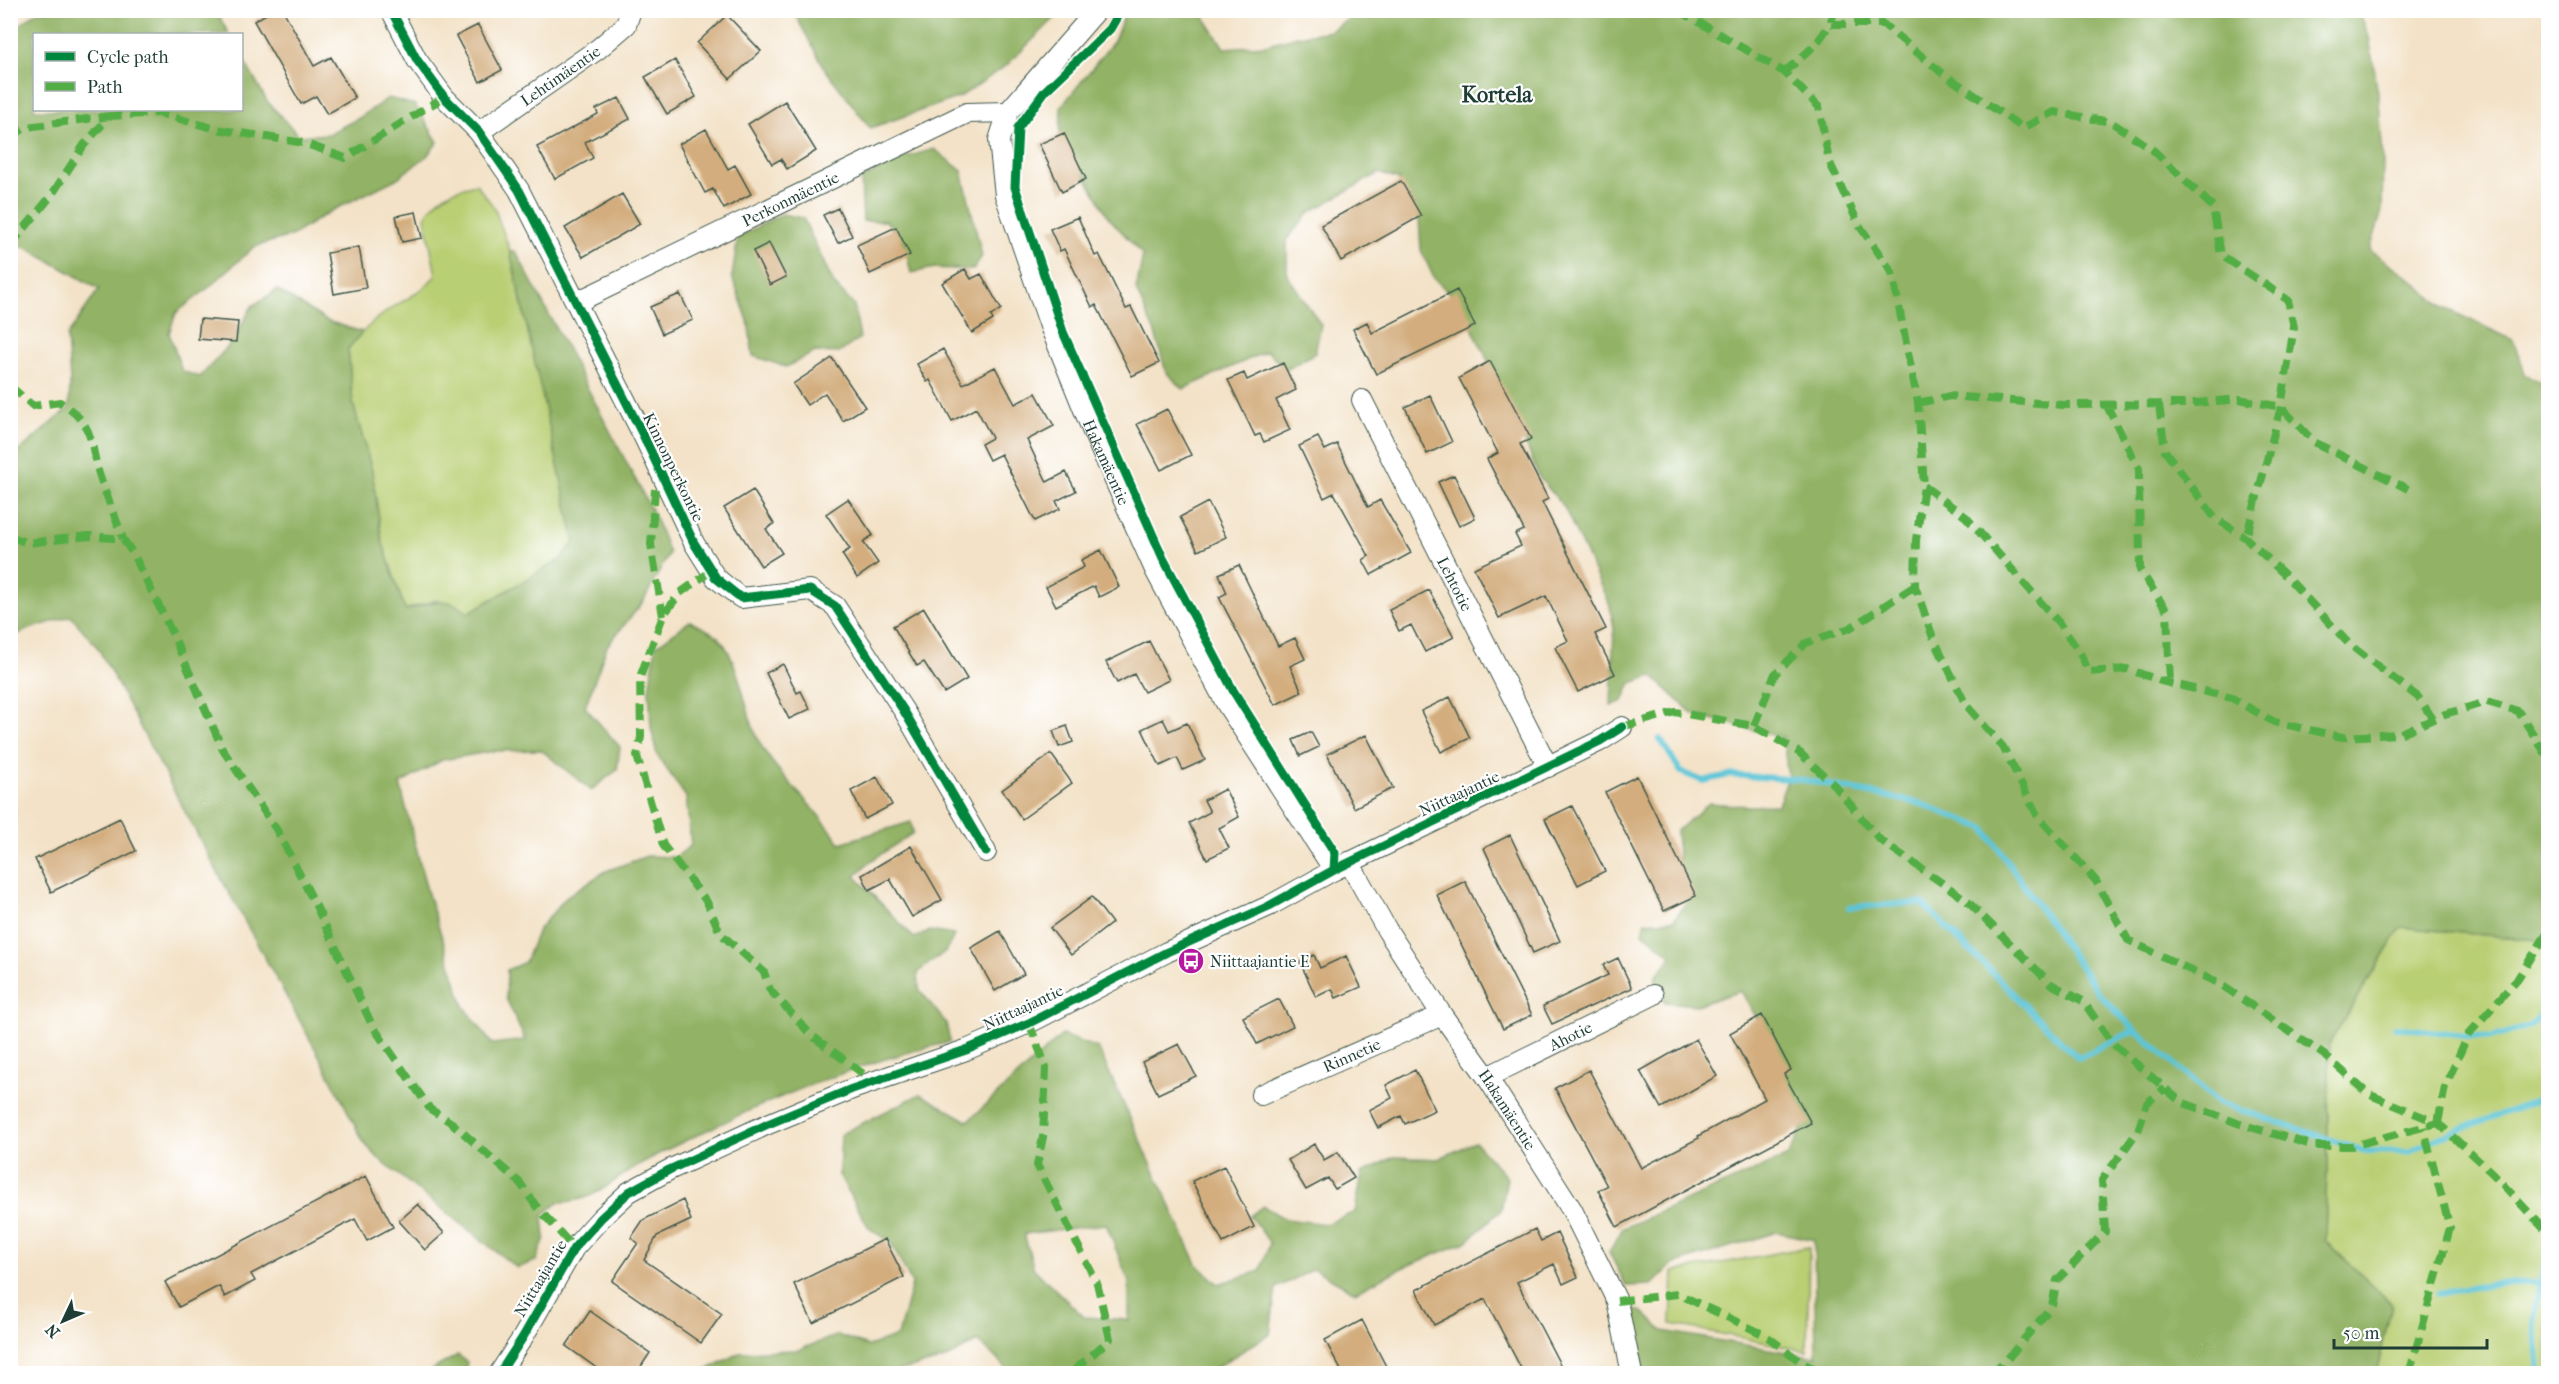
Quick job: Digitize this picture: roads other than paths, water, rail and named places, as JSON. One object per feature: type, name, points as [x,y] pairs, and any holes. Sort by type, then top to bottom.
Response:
[{"type":"street","name":"Kinnonperkontie","points":[[391,10],[417,60],[444,97],[479,132],[519,190],[577,302],[694,543],[716,578],[741,598],[810,590],[835,606],[904,711],[986,852]]},
{"type":"street","name":"Lehtimäentie","points":[[479,132],[598,49],[626,25],[631,10]]},
{"type":"street","name":"Hakamäentie","points":[[1097,10],[1008,112],[999,140],[1005,195],[1050,326],[1155,570],[1226,703],[1387,930],[1442,1015],[1487,1077],[1572,1210],[1617,1301],[1632,1374]]},
{"type":"street","name":"Perkonmäentie","points":[[577,302],[967,113],[1008,112]]},
{"type":"street","name":"Lehtotie","points":[[1362,400],[1548,767]]},
{"type":"street","name":"Niittaajantie","points":[[499,1374],[523,1337],[573,1248],[629,1192],[676,1166],[768,1124],[852,1089],[966,1050],[1029,1023],[1167,952],[1269,906],[1341,866],[1548,767],[1600,741],[1622,727]]},
{"type":"street","name":"Ahotie","points":[[1487,1077],[1653,995]]},
{"type":"street","name":"Rinnetie","points":[[1261,1095],[1442,1015]]},
{"type":"waterway","points":[[1660,739],[1681,772],[1703,781],[1729,775],[1805,780],[1919,803],[1984,828],[2100,995],[2135,1030],[2219,1103],[2365,1151],[2408,1152],[2449,1133],[2548,1097]]},
{"type":"waterway","points":[[1849,907],[1922,903],[2078,1058],[2135,1030]]},
{"type":"waterway","points":[[2395,1027],[2491,1038],[2533,1025],[2548,1004]]},
{"type":"waterway","points":[[2539,1374],[2534,1318],[2548,1252]]},
{"type":"waterway","points":[[2438,1294],[2490,1284],[2540,1282]]},
{"type":"place","name":"Niittaajantie E","points":[[1191,961]]},
{"type":"district","name":"Kortela","points":[[1497,94]]}]
